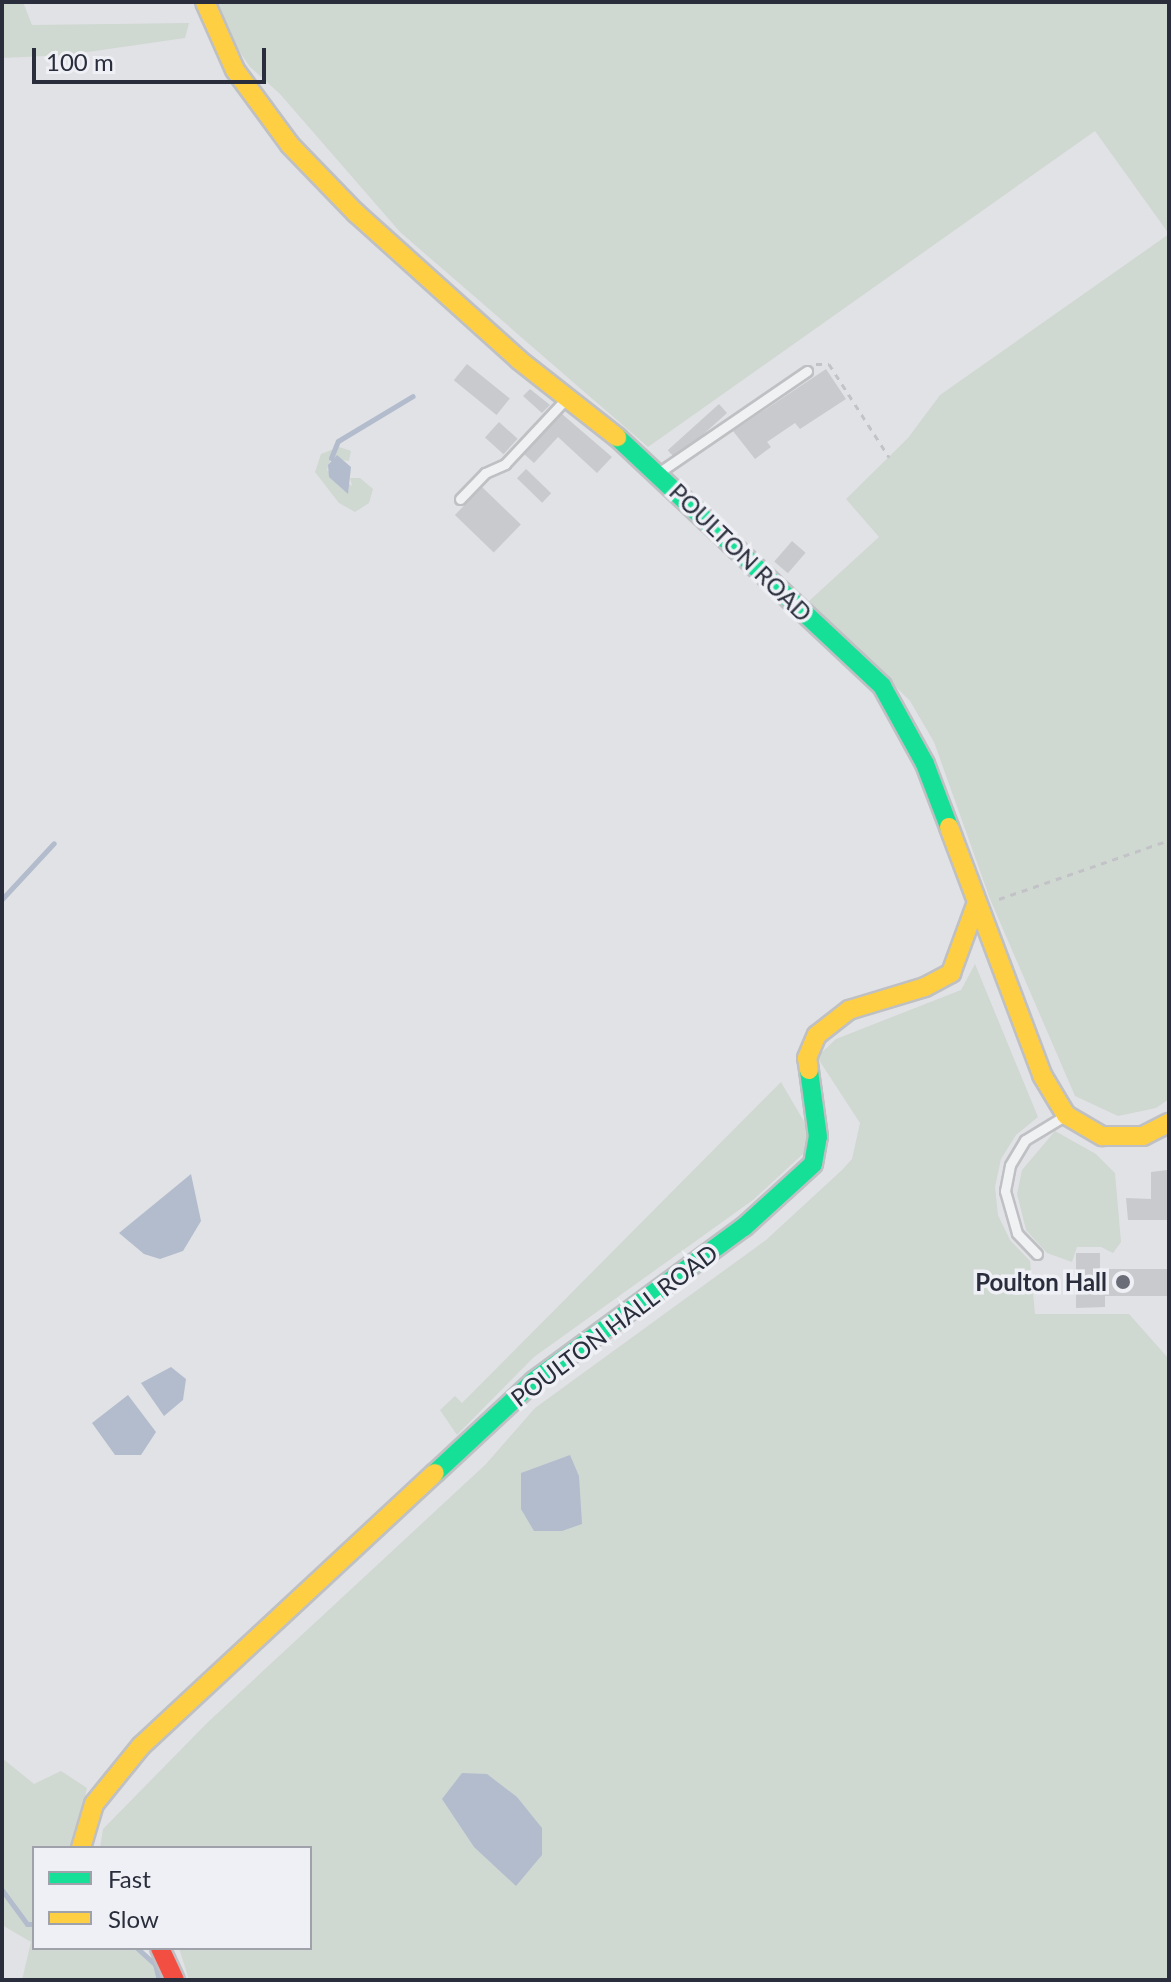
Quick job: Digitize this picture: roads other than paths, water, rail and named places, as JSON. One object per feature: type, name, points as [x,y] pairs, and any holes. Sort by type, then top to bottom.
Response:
[{"type":"street","name":"POULTON ROAD","points":[[205,2],[235,70],[290,145],[423,276],[658,473],[896,705],[925,764],[1042,1075],[1066,1115],[1102,1136],[1143,1136],[1169,1123]]},
{"type":"street","name":"POULTON HALL ROAD","points":[[82,1846],[94,1804],[164,1724],[534,1381],[744,1227],[813,1164],[818,1137],[807,1058],[817,1035],[849,1010],[925,987],[951,973],[976,905]]},
{"type":"street","points":[[161,1950],[175,1980]]},
{"type":"lane","points":[[658,473],[807,371]]},
{"type":"lane","points":[[460,499],[485,473],[505,464],[567,398]]},
{"type":"lane","points":[[1037,1254],[1017,1233],[1005,1191],[1010,1165],[1025,1140],[1066,1115]]},
{"type":"water","points":[[337,455],[351,467],[348,494],[329,477],[328,465]]},
{"type":"water","points":[[191,1174],[201,1221],[183,1251],[160,1259],[144,1254],[119,1233]]},
{"type":"water","points":[[171,1367],[186,1379],[183,1400],[164,1416],[141,1383]]},
{"type":"water","points":[[128,1395],[156,1432],[141,1455],[115,1455],[92,1423]]},
{"type":"water","points":[[570,1455],[579,1476],[582,1524],[562,1531],[534,1531],[521,1509],[521,1473]]},
{"type":"water","points":[[462,1773],[487,1774],[517,1797],[542,1828],[542,1855],[516,1886],[474,1847],[442,1799]]},
{"type":"waterway","points":[[331,458],[338,441],[413,396]]},
{"type":"waterway","points":[[2,899],[54,843]]},
{"type":"waterway","points":[[2,1890],[27,1924],[32,1924]]},
{"type":"waterway","points":[[139,1950],[155,1964],[159,1980]]},
{"type":"place","name":"Poulton Hall","points":[[1123,1282]]}]
